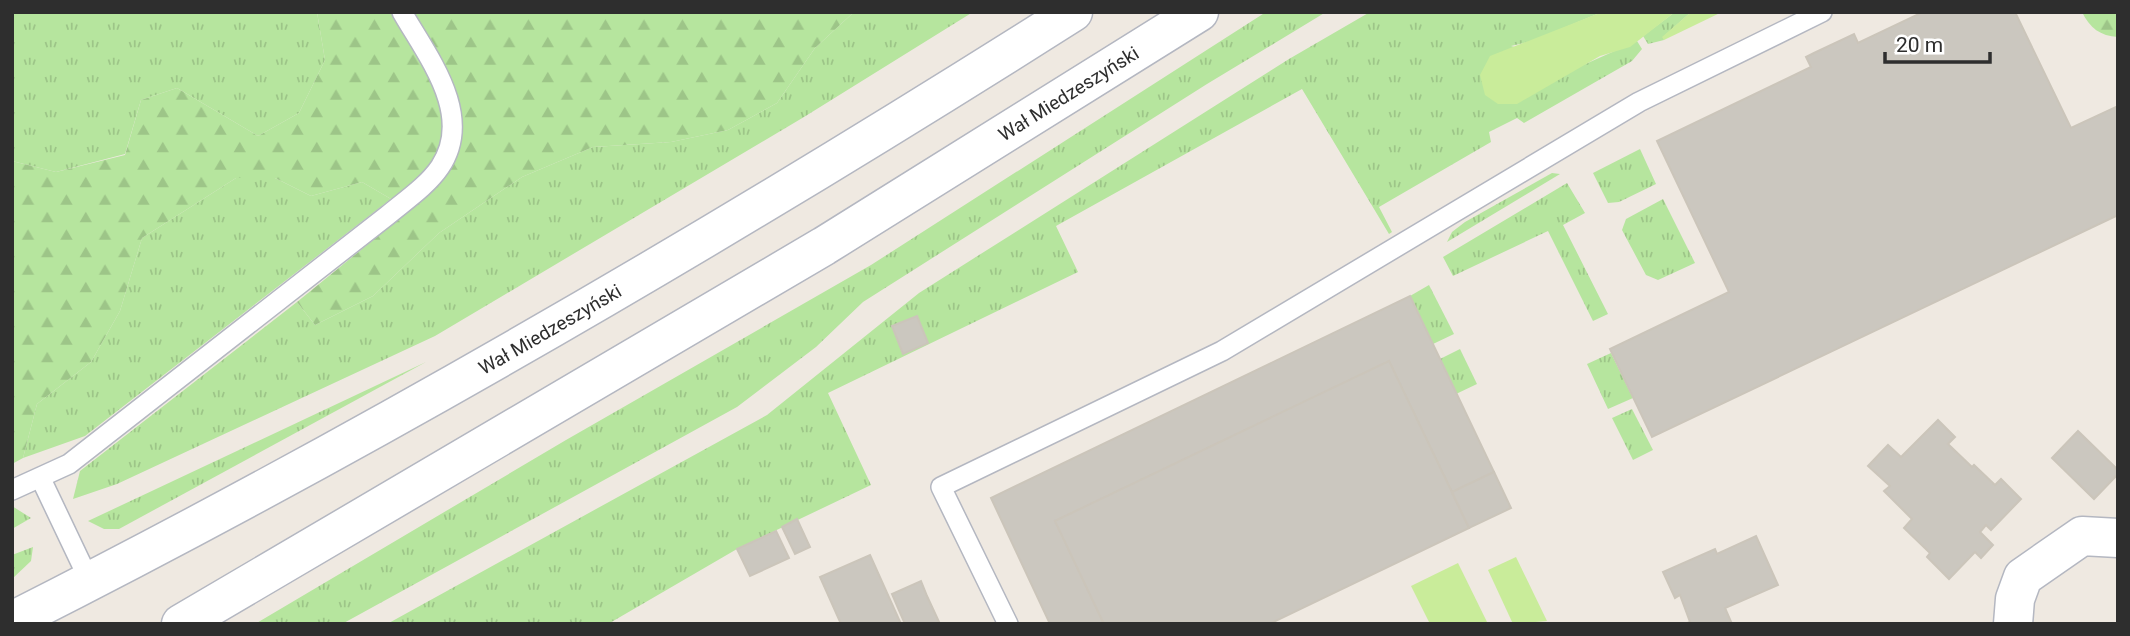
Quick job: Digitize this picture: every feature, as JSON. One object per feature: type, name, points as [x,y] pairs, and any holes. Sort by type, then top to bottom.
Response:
[{"type":"main road","name":"Wał Miedzeszyński","points":[[12,621],[365,434],[572,316],[1073,12]]},
{"type":"main road","name":"Wał Miedzeszyński","points":[[181,624],[824,246],[1199,12]]},
{"type":"main road","points":[[2013,624],[2015,599],[2024,577],[2082,536],[2118,538]]},
{"type":"lane","points":[[12,490],[69,464],[366,232],[423,186],[440,167],[449,148],[453,125],[451,111],[443,84],[402,12]]},
{"type":"lane","points":[[1008,624],[941,487],[1222,351],[1639,102],[1822,12]]},
{"type":"lane","points":[[41,479],[90,582]]},
{"type":"green space","points":[[12,12],[317,12],[325,60],[299,113],[258,136],[177,88],[141,100],[125,154],[56,172],[12,161]]},
{"type":"green space","points":[[317,12],[854,12],[815,48],[777,103],[728,130],[671,142],[593,147],[522,177],[439,233],[373,296],[315,325],[297,302],[400,218],[391,199],[362,182],[311,196],[275,178],[236,178],[142,238],[120,311],[91,362],[37,404],[23,458],[12,464],[12,161],[56,172],[125,155],[141,100],[177,88],[258,136],[299,113],[325,60]]},
{"type":"green space","points":[[854,12],[973,12],[804,117],[435,336],[117,484],[73,499],[80,471],[297,302],[315,325],[373,296],[439,233],[522,177],[593,147],[671,142],[728,130],[777,103],[815,48]]},
{"type":"green space","points":[[1266,12],[1326,12],[1207,84],[863,302],[816,347],[737,407],[342,624],[255,624],[566,440],[871,265]]},
{"type":"green space","points":[[1370,12],[1602,12],[1532,41],[1511,46],[1581,66],[1637,41],[1642,49],[1632,61],[1524,123],[1517,118],[1489,132],[1491,142],[1379,207],[1392,232],[1389,234],[1302,89],[1056,226],[1078,272],[828,393],[871,485],[737,549],[608,624],[387,624],[767,415],[919,293],[1289,59]]},
{"type":"green space","points":[[1602,12],[1675,12],[1630,47],[1600,56],[1517,104],[1498,104],[1485,95],[1480,75],[1490,56]]},
{"type":"green space","points":[[1675,12],[1691,12],[1663,37],[1664,40],[1648,44],[1643,36]]},
{"type":"green space","points":[[1691,12],[1722,12],[1664,40],[1662,37]]},
{"type":"green space","points":[[2082,12],[2118,12],[2118,37],[2096,30]]},
{"type":"green space","points":[[1640,149],[1656,184],[1619,202],[1608,203],[1593,173]]},
{"type":"green space","points":[[1552,173],[1560,174],[1447,242],[1452,232],[1465,222]]},
{"type":"green space","points":[[236,178],[275,178],[311,196],[362,182],[391,199],[85,436],[23,458],[37,404],[91,362],[120,311],[142,238]]},
{"type":"green space","points":[[1567,183],[1585,213],[1563,225],[1608,314],[1593,321],[1548,231],[1453,276],[1443,257]]},
{"type":"green space","points":[[1663,199],[1695,263],[1658,280],[1646,275],[1622,230],[1626,219]]},
{"type":"green space","points":[[1429,285],[1454,334],[1433,344],[1410,296]]},
{"type":"green space","points":[[1460,349],[1477,384],[1456,394],[1440,359]]},
{"type":"green space","points":[[1611,353],[1633,398],[1608,409],[1587,364]]},
{"type":"green space","points":[[426,362],[119,529],[104,529],[88,521]]},
{"type":"green space","points":[[1632,409],[1653,450],[1633,460],[1612,418]]},
{"type":"green space","points":[[12,506],[31,518],[12,529]]},
{"type":"green space","points":[[33,547],[31,561],[12,579],[12,555]]},
{"type":"green space","points":[[1516,557],[1547,621],[1513,624],[1488,570]]},
{"type":"green space","points":[[1458,563],[1488,624],[1430,624],[1411,586]]},
{"type":"building","points":[[1923,12],[2015,12],[2071,128],[2118,106],[2118,215],[1652,437],[1610,349],[1729,292],[1657,141],[1811,67],[1806,57],[1814,53],[1854,34],[1858,43]]},
{"type":"building","points":[[1410,296],[1494,472],[1452,492],[1389,361],[1055,521],[1104,624],[1050,624],[991,498]]},
{"type":"building","points":[[917,316],[928,343],[903,354],[892,326]]},
{"type":"building","points":[[1389,361],[1469,528],[1269,624],[1104,624],[1055,521]]},
{"type":"building","points":[[1938,420],[1955,437],[1948,444],[1972,467],[1974,465],[1995,485],[2001,479],[2021,499],[1991,530],[1986,525],[1980,532],[1993,545],[1981,558],[1975,552],[1949,579],[1927,557],[1930,553],[1904,528],[1912,519],[1884,491],[1890,486],[1868,466],[1888,445],[1901,457]]},
{"type":"building","points":[[2078,431],[2118,470],[2118,474],[2094,499],[2052,458]]},
{"type":"building","points":[[1494,472],[1511,508],[1469,528],[1452,492]]},
{"type":"building","points":[[797,519],[810,547],[795,554],[782,527]]},
{"type":"building","points":[[776,531],[789,558],[750,576],[737,549]]},
{"type":"building","points":[[1756,536],[1778,585],[1725,608],[1732,624],[1685,624],[1690,622],[1680,595],[1675,598],[1663,572],[1715,549],[1717,554]]},
{"type":"building","points":[[870,555],[901,624],[841,624],[820,577]]},
{"type":"building","points":[[921,581],[940,624],[905,624],[892,594]]}]
